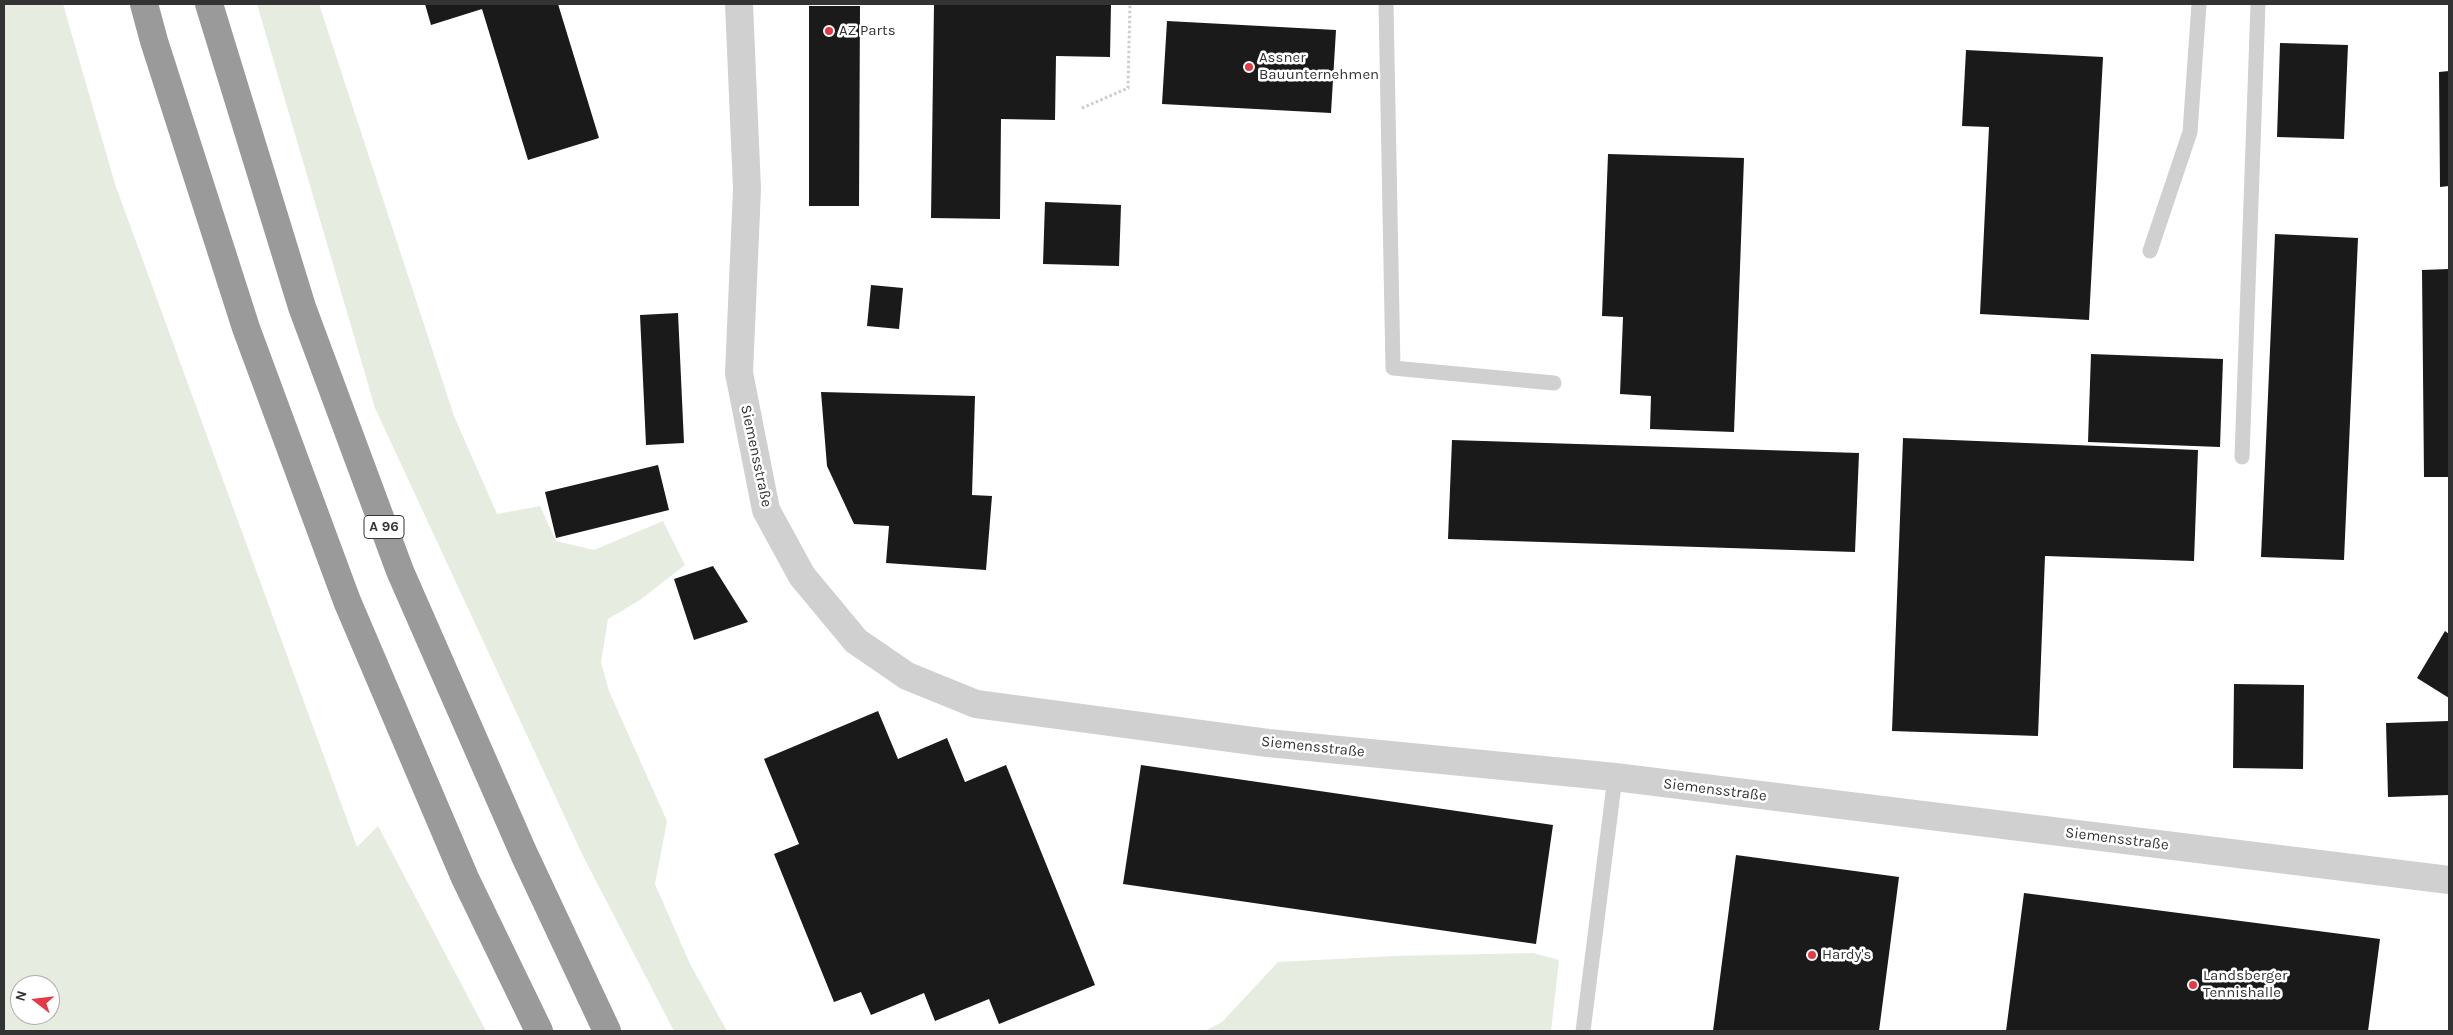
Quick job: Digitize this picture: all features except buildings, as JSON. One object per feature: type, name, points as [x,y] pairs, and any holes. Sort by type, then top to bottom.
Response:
[{"type":"highway","points":[[144,4],[246,328],[347,601],[465,878],[539,1031]]},
{"type":"highway","name":"A 96","points":[[209,4],[302,307],[400,571],[524,854],[607,1031]]},
{"type":"street","name":"Siemensstraße","points":[[739,4],[748,189],[740,374],[766,510],[802,576],[856,641],[907,676],[976,704],[1268,743],[1615,777],[2449,880]]},
{"type":"lane","points":[[1386,4],[1393,368],[1554,383]]},
{"type":"lane","points":[[2150,251],[2190,132],[2199,4]]},
{"type":"lane","points":[[2242,457],[2258,4]]},
{"type":"lane","points":[[1583,1031],[1615,777]]},
{"type":"path","points":[[1082,108],[1128,88],[1130,4]]},
{"type":"shaded area","points":[[4,4],[63,4],[115,184],[357,847],[378,826],[486,1031],[4,1031]]},
{"type":"shaded area","points":[[257,4],[319,4],[454,416],[497,514],[540,506],[556,541],[594,550],[663,521],[685,565],[640,600],[608,619],[601,662],[609,691],[667,821],[655,884],[690,964],[727,1031],[674,1031],[583,856],[375,408]]},
{"type":"shaded area","points":[[1533,953],[1559,960],[1551,1031],[1205,1031],[1222,1022],[1278,962],[1394,956]]},
{"type":"place","name":"AZ Parts","points":[[829,31]]},
{"type":"place","name":"Assner Bauunternehmen","points":[[1249,67]]},
{"type":"place","name":"Hardy's","points":[[1812,955]]},
{"type":"place","name":"Landsberger Tennishalle","points":[[2193,985]]}]
